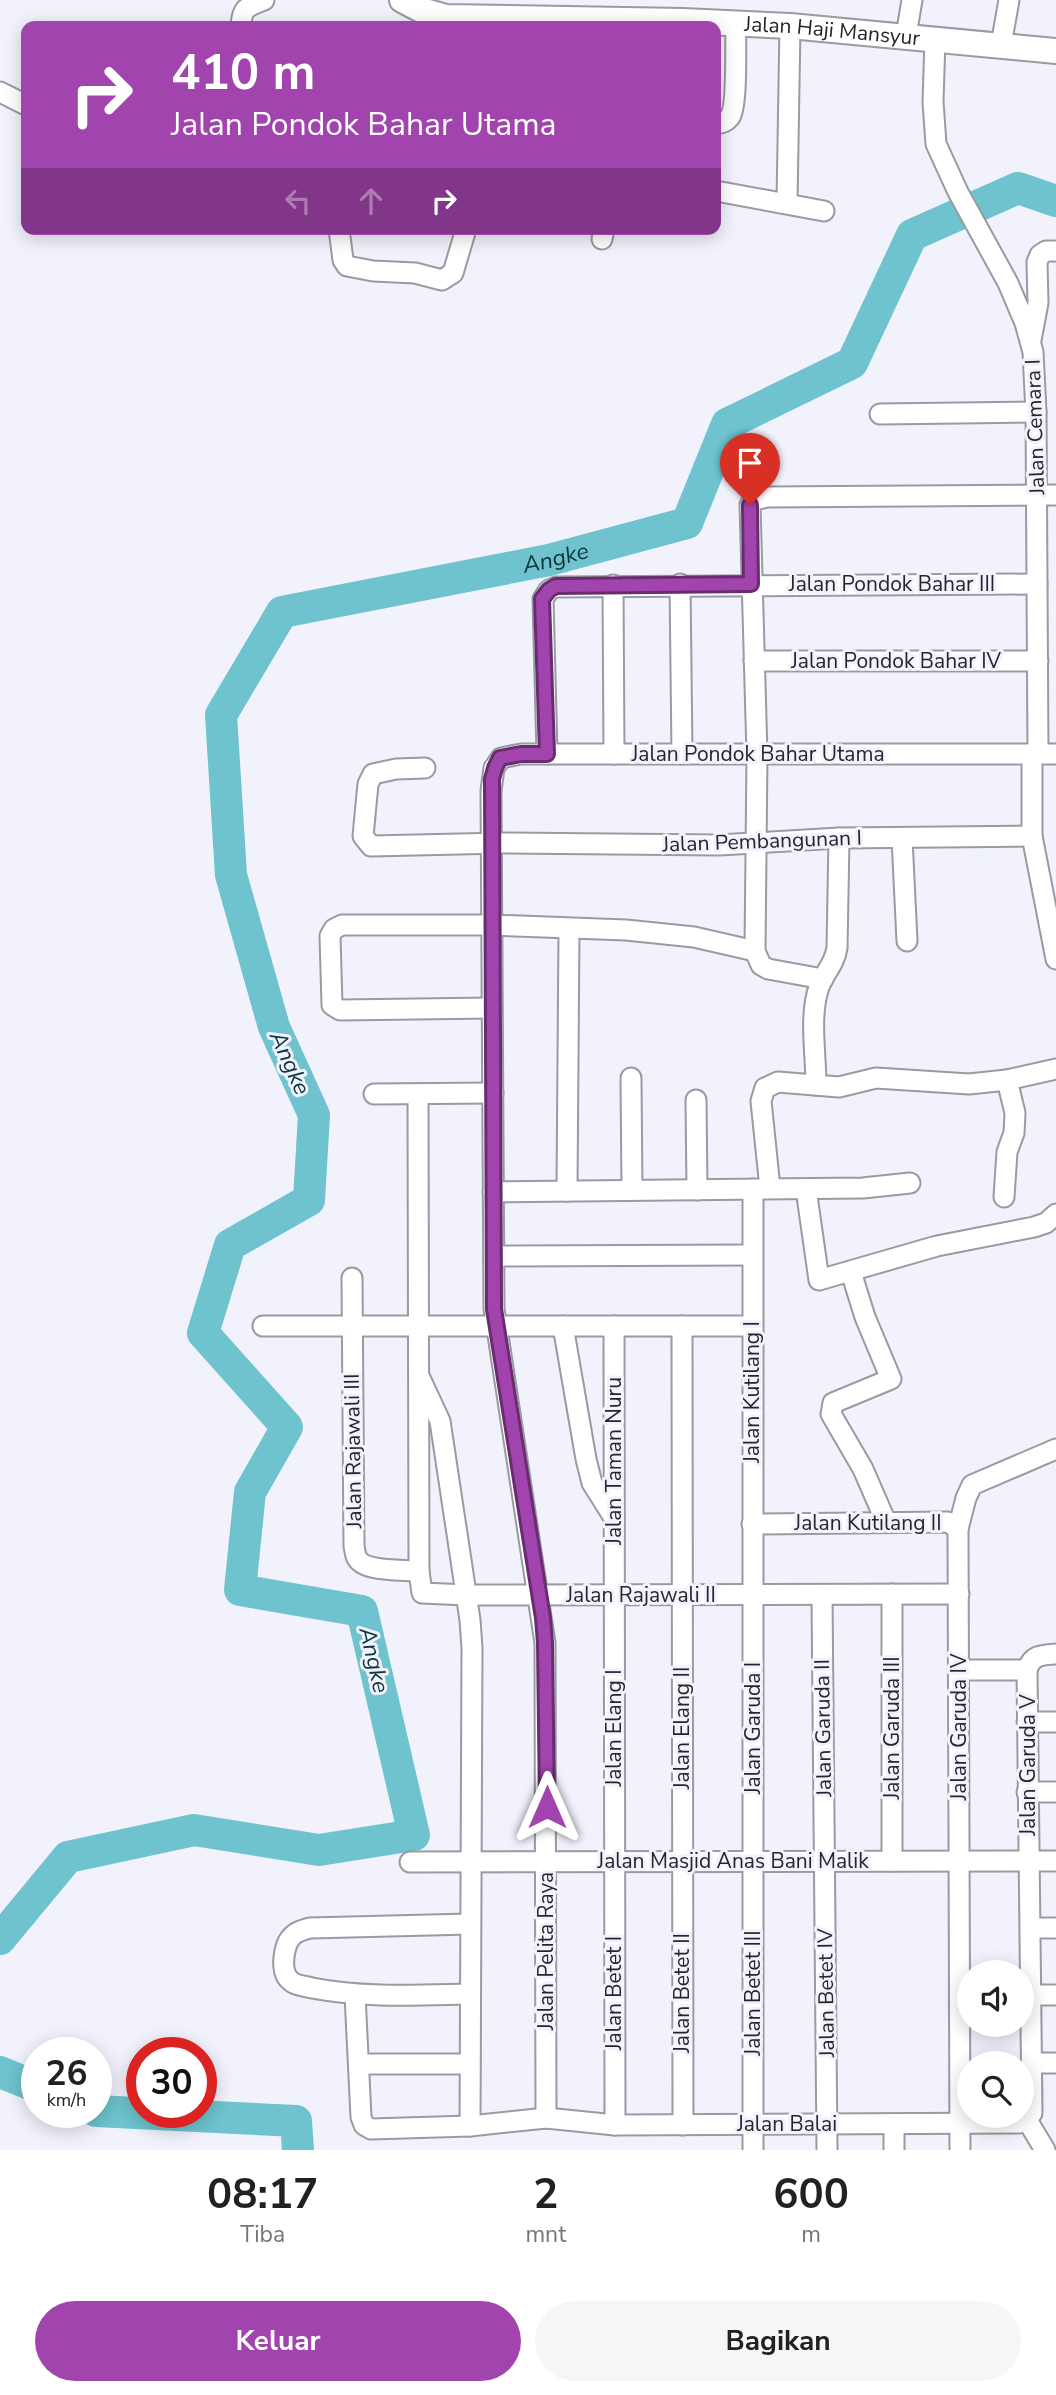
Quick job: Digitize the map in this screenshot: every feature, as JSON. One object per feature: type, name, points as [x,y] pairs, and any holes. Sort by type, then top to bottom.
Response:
[{"type":"main road","name":"Jalan Haji Mansyur","points":[[402,0],[444,21]]},
{"type":"main road","name":"Jalan Haji Mansyur","points":[[721,24],[790,26],[1056,51]]},
{"type":"street","points":[[241,21],[241,13],[247,7],[264,0]]},
{"type":"street","points":[[906,36],[912,0]]},
{"type":"street","points":[[1001,45],[1009,0]]},
{"type":"street","points":[[721,123],[731,115],[736,82],[736,24]]},
{"type":"street","points":[[787,202],[790,26]]},
{"type":"street","name":"Jalan Cemara I","points":[[935,39],[936,144],[958,192],[1018,305],[1034,363],[1036,412],[1046,495],[1037,584],[1042,754],[1032,836],[1056,959]]},
{"type":"street","points":[[0,92],[21,102]]},
{"type":"street","points":[[721,192],[824,211]]},
{"type":"street","points":[[338,235],[343,260],[347,266],[373,271],[415,273],[442,281],[453,273],[464,235]]},
{"type":"street","points":[[1030,341],[1038,303],[1037,262],[1040,255],[1046,251],[1056,251]]},
{"type":"street","points":[[880,414],[1036,412]]},
{"type":"street","points":[[823,979],[768,969],[761,965],[755,951],[758,842],[750,505],[755,500],[767,497],[1046,495]]},
{"type":"street","points":[[680,584],[682,754]]},
{"type":"street","name":"Jalan Pondok Bahar III","points":[[547,754],[542,599],[556,586],[1037,584]]},
{"type":"street","points":[[613,585],[614,754]]},
{"type":"street","name":"Jalan Pondok Bahar IV","points":[[754,661],[1038,661]]},
{"type":"street","name":"Jalan Pondok Bahar Utama","points":[[492,779],[500,758],[521,754],[1042,754]]},
{"type":"street","name":"Jalan Pembangunan I","points":[[425,768],[396,769],[373,774],[368,784],[363,836],[366,842],[372,846],[719,845],[839,838],[1032,836]]},
{"type":"street","name":"Jalan Pelita Raya","points":[[492,779],[496,1326],[545,1643],[546,2118]]},
{"type":"street","points":[[839,838],[837,948],[834,962],[819,987],[815,1021],[816,1085],[839,1087],[876,1078],[968,1084],[1007,1080],[1056,1069]]},
{"type":"street","points":[[902,838],[907,941]]},
{"type":"street","points":[[492,1008],[340,1010],[332,1005],[330,936],[334,929],[342,925],[491,925],[626,930],[694,937],[755,951]]},
{"type":"street","points":[[566,1191],[569,929]]},
{"type":"street","points":[[631,1078],[632,1190]]},
{"type":"street","points":[[1004,1197],[1007,1152],[1014,1133],[1015,1113],[1007,1080]]},
{"type":"street","name":"Jalan Kutilang I","points":[[752,1595],[752,1255],[761,1188],[761,1101],[763,1091],[778,1082],[816,1085]]},
{"type":"street","points":[[374,1094],[493,1093]]},
{"type":"street","points":[[418,1094],[419,1571]]},
{"type":"street","points":[[696,1100],[697,1190]]},
{"type":"street","points":[[493,1192],[863,1188],[910,1183]]},
{"type":"street","points":[[806,1189],[819,1280],[937,1247],[1034,1227],[1046,1223],[1056,1214]]},
{"type":"street","points":[[494,1256],[752,1255]]},
{"type":"street","points":[[851,1272],[865,1317],[891,1379],[833,1403],[831,1414],[863,1469],[886,1522]]},
{"type":"street","name":"Jalan Rajawali III","points":[[352,1278],[354,1546],[357,1558],[362,1564],[372,1568],[419,1571]]},
{"type":"street","points":[[263,1326],[752,1326]]},
{"type":"street","points":[[563,1326],[592,1483],[614,1518]]},
{"type":"street","name":"Jalan Taman Nuru","points":[[614,1326],[614,1595]]},
{"type":"street","name":"Jalan Elang II","points":[[682,1326],[682,1862]]},
{"type":"street","points":[[418,1375],[440,1421],[467,1595],[472,1648],[470,2126]]},
{"type":"street","points":[[958,1529],[972,1485],[1056,1450]]},
{"type":"street","points":[[586,1459],[614,1455]]},
{"type":"street","name":"Jalan Kutilang II","points":[[752,1524],[948,1522],[958,1529],[959,1594]]},
{"type":"street","name":"Jalan Rajawali II","points":[[419,1571],[422,1593],[467,1595],[959,1594]]},
{"type":"street","name":"Jalan Garuda III","points":[[892,1594],[892,1861]]},
{"type":"street","name":"Jalan Garuda IV","points":[[959,1594],[960,2051]]},
{"type":"street","name":"Jalan Elang I","points":[[614,1595],[614,1862]]},
{"type":"street","name":"Jalan Garuda I","points":[[752,1595],[753,1861]]},
{"type":"street","name":"Jalan Garuda II","points":[[822,1595],[825,1861]]},
{"type":"street","points":[[959,1670],[1027,1670],[1030,1661],[1036,1656],[1056,1654]]},
{"type":"street","name":"Jalan Garuda V","points":[[1027,1670],[1031,1960]]},
{"type":"street","points":[[1027,1722],[1056,1722]]},
{"type":"street","points":[[1027,1792],[1056,1792]]},
{"type":"street","name":"Jalan Betet III","points":[[753,1861],[753,2150]]},
{"type":"street","name":"Jalan Betet IV","points":[[825,1861],[827,2150]]},
{"type":"street","name":"Jalan Masjid Anas Bani Malik","points":[[410,1862],[1056,1861]]},
{"type":"street","name":"Jalan Betet I","points":[[614,1862],[615,2125]]},
{"type":"street","name":"Jalan Betet II","points":[[682,1862],[683,2125]]},
{"type":"street","points":[[470,1924],[299,1930],[291,1936],[286,1947],[284,1968],[286,1977],[293,1984],[355,1995],[470,1994]]},
{"type":"street","points":[[1031,1928],[1056,1928]]},
{"type":"street","points":[[355,1995],[359,2064],[470,2064]]},
{"type":"street","points":[[1034,1995],[1056,1995]]},
{"type":"street","points":[[1034,2063],[1056,2063]]},
{"type":"street","name":"Jalan Balai","points":[[359,2064],[361,2117],[364,2125],[371,2129],[470,2126],[546,2118],[615,2125],[957,2124]]},
{"type":"street","points":[[894,2124],[894,2150]]},
{"type":"street","name":"Jalan Garuda IV","points":[[960,2128],[960,2150]]},
{"type":"street","points":[[1032,2128],[1045,2150]]},
{"type":"waterway","name":"Angke","points":[[0,1939],[68,1857],[194,1830],[319,1850],[414,1835],[362,1611],[240,1590],[250,1492],[287,1427],[203,1333],[230,1245],[309,1200],[314,1115],[274,1027],[231,875],[221,715],[282,612],[549,560],[687,523],[727,424],[852,363],[912,235],[1018,188],[1056,201]]},
{"type":"waterway","name":"Angke","points":[[0,2072],[21,2081]]},
{"type":"waterway","name":"Angke","points":[[112,2112],[296,2121],[298,2150]]},
{"type":"route","points":[[547,1807],[543,1618],[494,1309],[492,779],[500,758],[509,755],[547,754],[542,599],[549,590],[556,586],[751,584],[750,505]]}]
